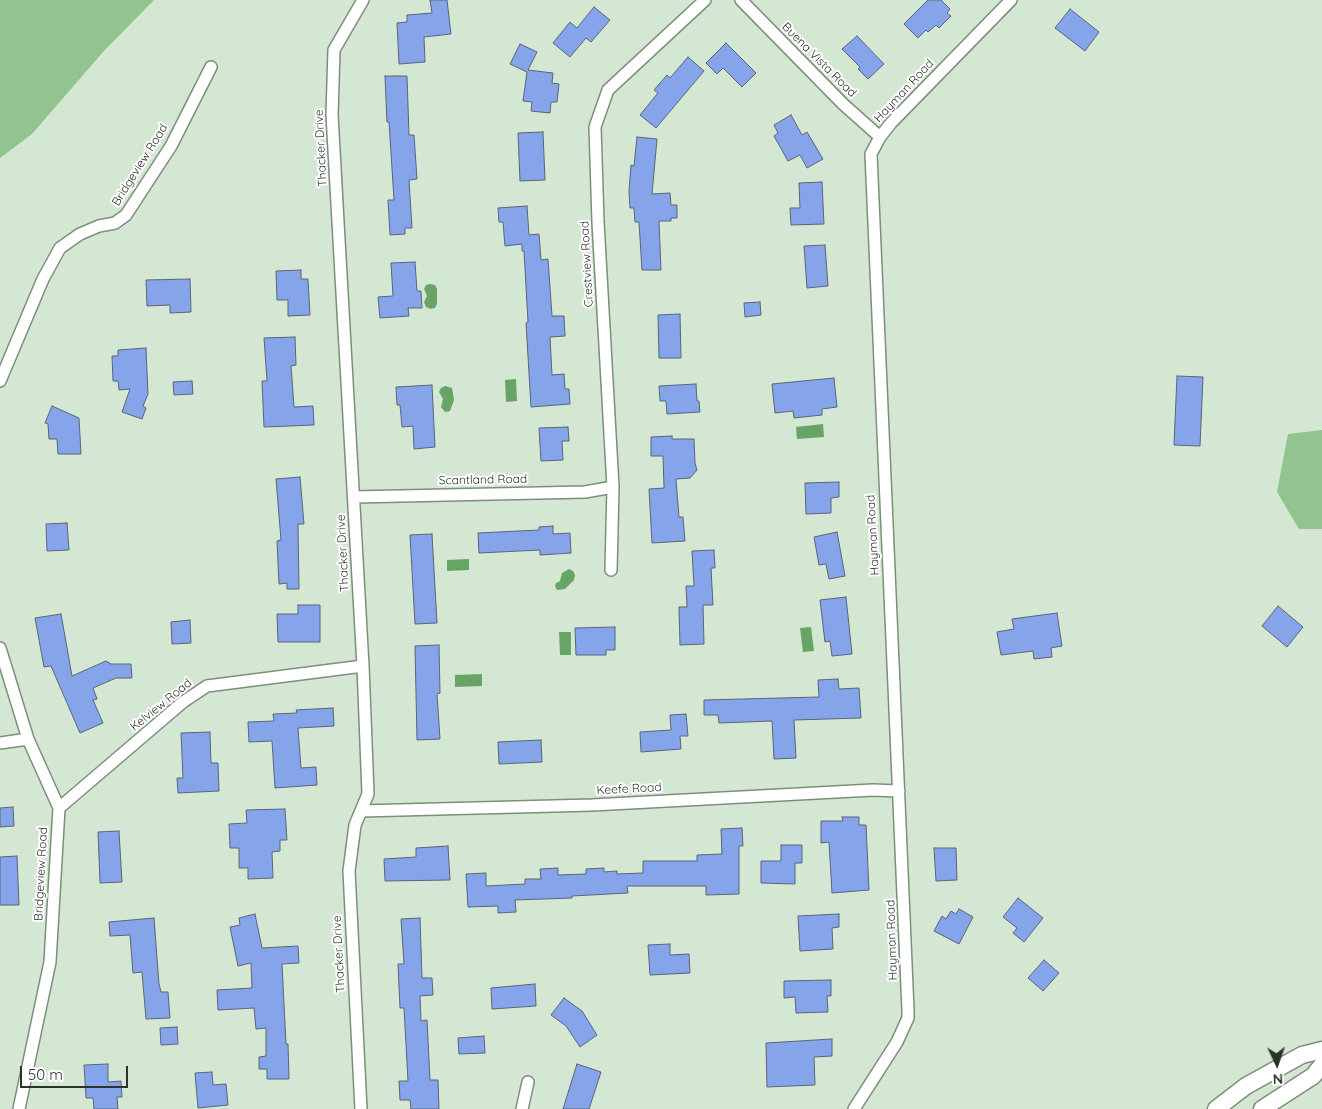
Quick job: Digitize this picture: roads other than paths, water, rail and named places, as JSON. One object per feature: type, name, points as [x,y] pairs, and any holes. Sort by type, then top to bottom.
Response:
[{"type":"main road","points":[[1216,1109],[1246,1086],[1302,1056],[1322,1050]]},
{"type":"main road","points":[[1262,1109],[1312,1076],[1322,1065]]},
{"type":"street","name":"Thacker Drive","points":[[361,1109],[349,871],[355,824],[368,794],[363,666],[332,114],[334,50],[363,0]]},
{"type":"street","name":"Crestview Road","points":[[611,570],[614,487],[598,222],[595,127],[608,90],[705,0]]},
{"type":"street","name":"Buena Vista Road","points":[[741,0],[843,104],[880,137]]},
{"type":"street","name":"Hayman Road","points":[[854,1109],[897,1042],[908,1018],[871,154],[880,137],[891,124],[1011,0]]},
{"type":"street","name":"Bridgeview Road","points":[[0,381],[43,279],[60,248],[80,234],[99,226],[115,223],[126,215],[171,146],[211,67]]},
{"type":"street","name":"Scantland Road","points":[[354,497],[585,492],[614,487]]},
{"type":"street","name":"Bridgeview Road","points":[[0,648],[28,738],[59,808],[50,962],[18,1109]]},
{"type":"street","name":"Kelview Road","points":[[59,808],[183,702],[207,686],[363,666]]},
{"type":"street","points":[[0,743],[28,738]]},
{"type":"street","name":"Keefe Road","points":[[360,811],[592,805],[873,790],[899,791]]},
{"type":"street","points":[[522,1109],[528,1082]]}]
